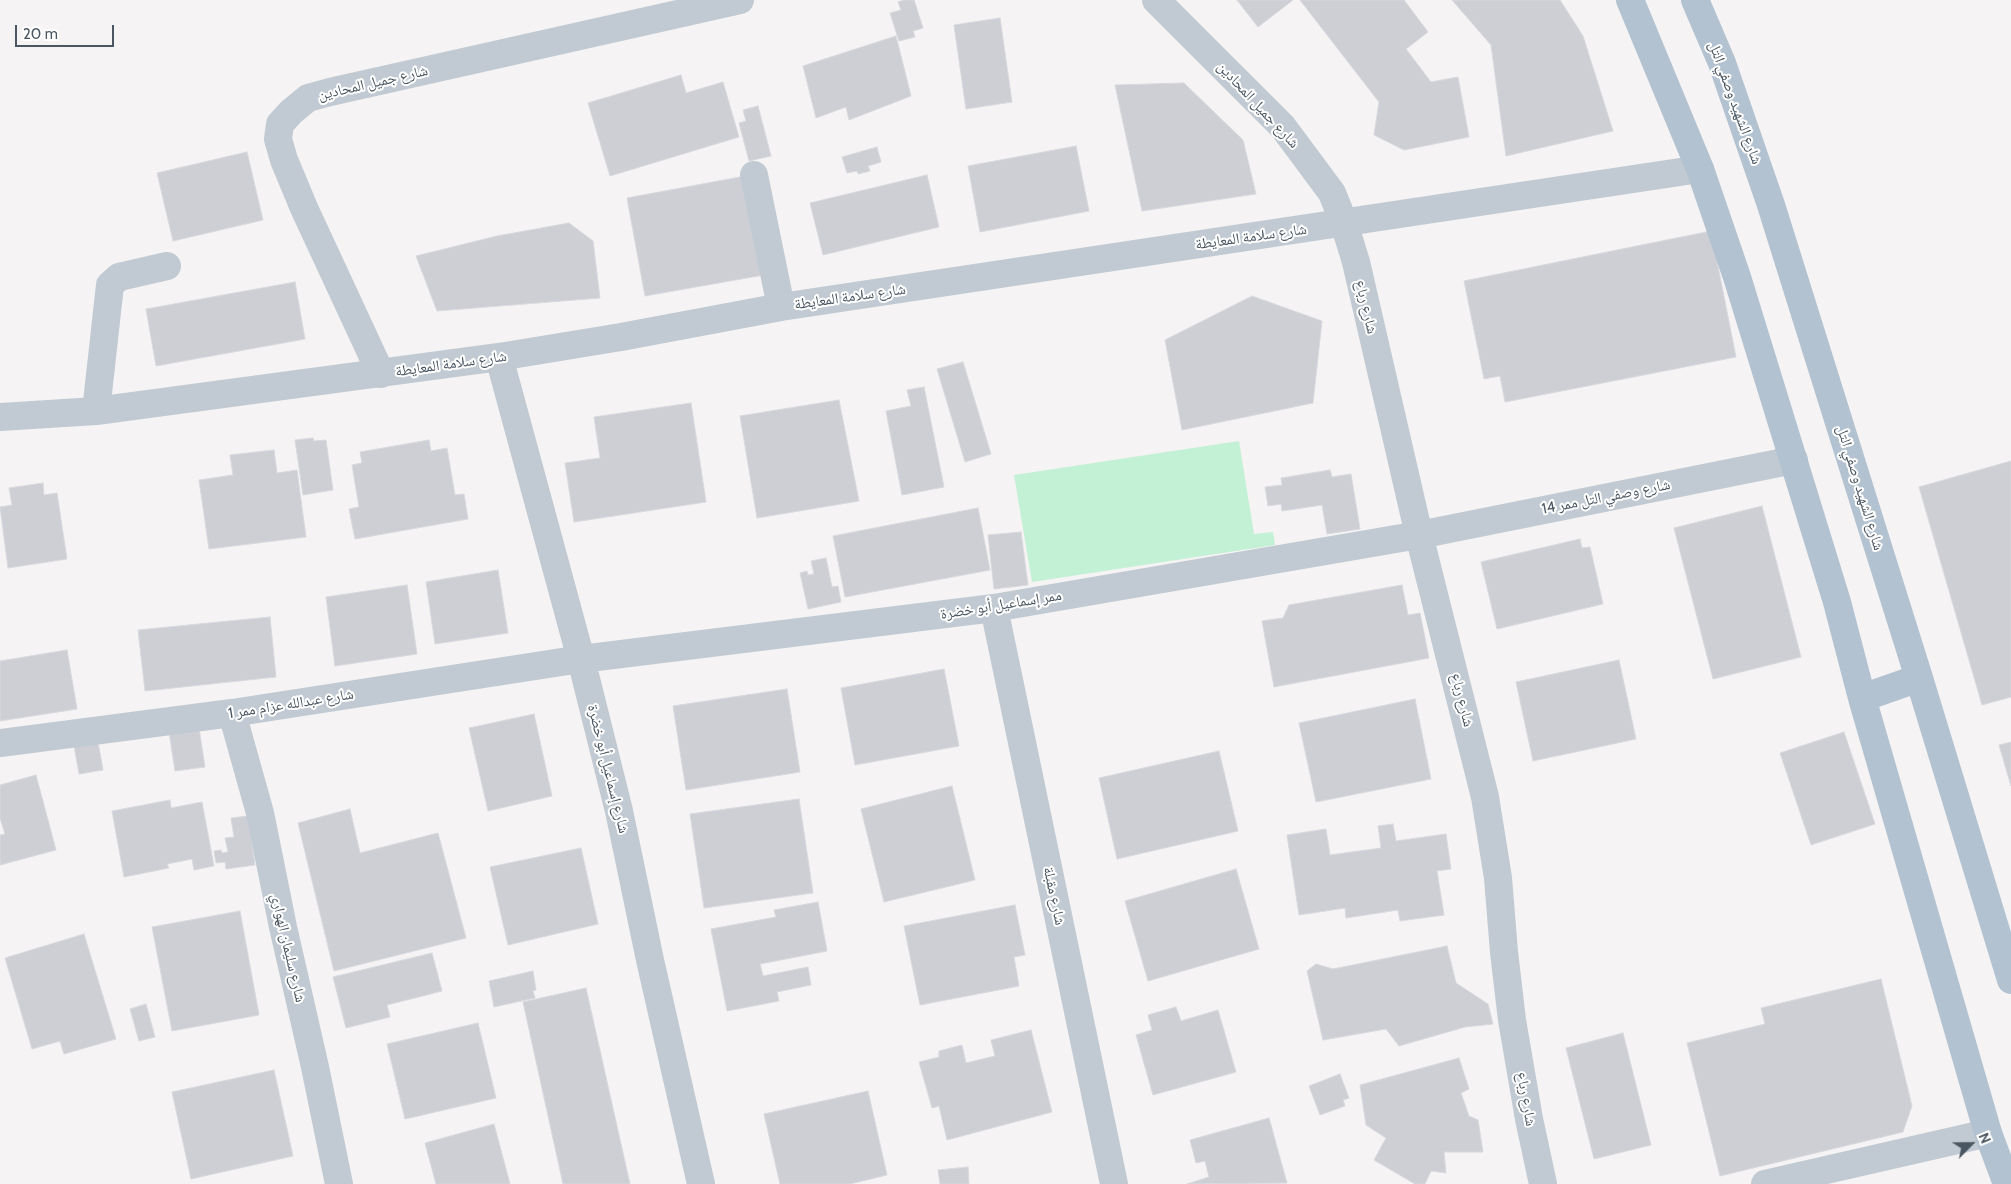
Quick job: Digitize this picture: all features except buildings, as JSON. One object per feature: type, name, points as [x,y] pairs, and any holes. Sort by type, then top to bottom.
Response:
[{"type":"main road","points":[[1630,0],[1700,169],[1737,277],[1837,602],[1862,698],[1988,1134],[2007,1184]]},
{"type":"main road","name":"شارع الشهيد وصفي التل","points":[[1695,0],[1722,63],[1771,205],[1920,678],[2011,980]]},
{"type":"main road","points":[[1862,698],[1920,678]]},
{"type":"street","name":"شارع جميل المحادين","points":[[381,374],[304,208],[284,160],[278,139],[280,124],[291,112],[308,98],[330,92],[740,0]]},
{"type":"street","name":"شارع جميل المحادين","points":[[1156,0],[1283,127],[1332,193],[1344,223]]},
{"type":"street","name":"شارع سلامة المعايطة","points":[[0,418],[96,410],[499,357],[621,337],[781,307],[1700,169]]},
{"type":"street","points":[[754,175],[781,307]]},
{"type":"street","name":"شارع رباع","points":[[1344,223],[1356,262],[1419,534],[1485,797],[1498,878],[1512,1020],[1529,1119],[1543,1184]]},
{"type":"street","points":[[96,410],[110,285],[119,278],[167,266]]},
{"type":"street","name":"شارع إسماعيل أبو خضرة","points":[[499,357],[582,659],[619,811],[700,1184]]},
{"type":"street","name":"شارع وصفي التل ممر 14","points":[[1419,534],[1794,460]]},
{"type":"street","name":"ممر إسماعيل أبو خضرة","points":[[582,659],[994,608],[1419,534]]},
{"type":"street","name":"شارع مقبلة","points":[[994,608],[1114,1184]]},
{"type":"street","name":"شارع عبدالله عزام ممر 1","points":[[0,743],[232,713],[582,659]]},
{"type":"street","name":"شارع سليمان الهواري","points":[[232,713],[260,813],[339,1184]]},
{"type":"street","points":[[1765,1184],[1988,1134]]},
{"type":"green space","points":[[1239,441],[1254,534],[1273,532],[1275,545],[1032,582],[1014,475]]}]
